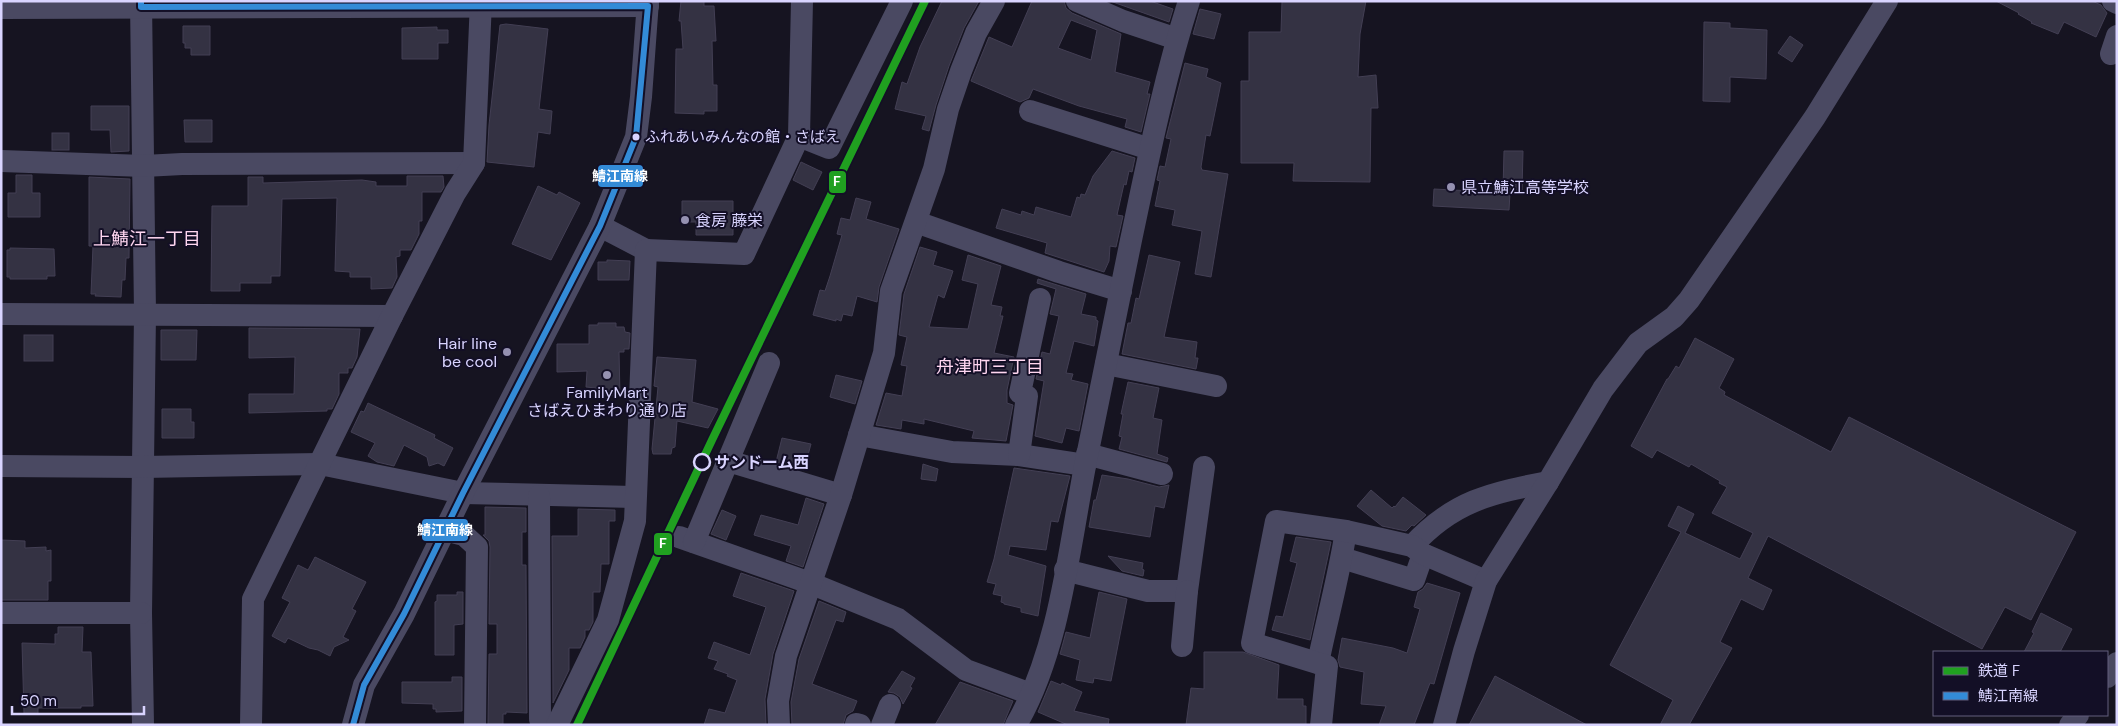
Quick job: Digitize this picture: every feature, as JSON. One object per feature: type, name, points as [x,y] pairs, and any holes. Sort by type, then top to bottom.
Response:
[{"type":"street","points":[[600,226],[646,250],[744,254],[799,136],[802,1]]},
{"type":"street","points":[[799,136],[829,148],[902,1]]},
{"type":"street","points":[[779,725],[778,701],[786,656],[810,583],[826,544],[860,436],[884,352],[891,291],[934,169],[948,109],[961,70],[976,33],[994,1]]},
{"type":"street","points":[[1077,1],[1123,21],[1177,39]]},
{"type":"street","points":[[1017,725],[1031,694],[1054,632],[1086,460],[1150,149],[1177,39],[1189,1]]},
{"type":"street","points":[[1444,725],[1471,626],[1486,581],[1603,389],[1638,343],[1674,317],[1700,284],[1815,118],[1887,1]]},
{"type":"street","points":[[2113,1],[2117,3]]},
{"type":"street","points":[[1,8],[63,4],[648,4],[636,137],[600,226],[463,493],[404,614],[364,685],[352,725]]},
{"type":"street","points":[[141,4],[145,314],[141,613],[143,725]]},
{"type":"street","points":[[252,725],[254,599],[392,316],[455,193],[474,163],[481,4]]},
{"type":"street","points":[[1030,111],[1150,149]]},
{"type":"street","points":[[1,162],[144,166],[182,164],[474,163]]},
{"type":"street","points":[[916,222],[1059,272],[1121,291]]},
{"type":"street","points":[[557,725],[608,620],[644,523],[634,497],[646,250]]},
{"type":"street","points":[[1019,455],[1027,396],[1012,391],[1040,299]]},
{"type":"street","points":[[1,314],[392,316]]},
{"type":"street","points":[[770,362],[728,461],[687,540],[810,583],[898,619],[966,670],[1031,694]]},
{"type":"street","points":[[1106,364],[1216,386]]},
{"type":"street","points":[[860,436],[952,452],[1086,460],[1162,474]]},
{"type":"street","points":[[728,461],[841,495]]},
{"type":"street","points":[[1,466],[143,467],[320,464],[463,493],[634,497]]},
{"type":"street","points":[[1182,646],[1187,591],[1204,467]]},
{"type":"street","points":[[1342,558],[1414,580],[1418,550],[1428,529],[1469,502],[1505,490],[1548,482]]},
{"type":"street","points":[[539,496],[540,719],[542,725]]},
{"type":"street","points":[[1321,725],[1327,666],[1252,643],[1276,521],[1346,531],[1418,550],[1486,581]]},
{"type":"street","points":[[445,530],[464,535],[477,547],[475,725]]},
{"type":"street","points":[[1318,663],[1329,607],[1342,558],[1346,531]]},
{"type":"street","points":[[1065,570],[1148,591],[1187,591]]},
{"type":"street","points":[[1,613],[141,613]]},
{"type":"street","points":[[2108,675],[2117,663]]},
{"type":"building","points":[[681,1],[704,1],[704,6],[714,6],[716,41],[712,41],[713,85],[717,85],[717,111],[704,111],[704,114],[675,113],[676,49],[683,49],[681,21],[679,21]]},
{"type":"building","points":[[942,1],[979,1],[964,28],[949,66],[929,131],[922,129],[926,116],[895,109],[902,82],[907,84],[920,47]]},
{"type":"building","points":[[1032,1],[1064,1],[1066,8],[1072,13],[1121,34],[1115,72],[1150,82],[1147,94],[1150,94],[1141,132],[1125,127],[1127,119],[1079,106],[1033,89],[1029,98],[1020,102],[971,81],[989,37],[1012,47]],"holes":[[[1071,20],[1097,30],[1091,60],[1058,48]]]},
{"type":"building","points":[[1110,1],[1150,1],[1173,9],[1169,22]]},
{"type":"building","points":[[1282,1],[1366,1],[1360,34],[1358,77],[1376,75],[1378,108],[1371,108],[1370,182],[1293,181],[1294,163],[1241,163],[1241,81],[1249,81],[1249,32],[1281,32]]},
{"type":"building","points":[[1996,1],[2092,1],[2101,5],[2107,13],[2096,37],[2064,22],[2058,34],[2031,23],[2019,13]]},
{"type":"building","points":[[1200,9],[1221,14],[1214,39],[1193,34]]},
{"type":"building","points":[[1704,22],[1730,23],[1730,28],[1767,30],[1766,79],[1730,77],[1730,102],[1703,101]]},
{"type":"building","points":[[500,25],[548,29],[539,109],[552,111],[550,134],[538,132],[534,167],[487,162],[489,125]]},
{"type":"building","points":[[183,26],[210,26],[210,55],[191,55],[191,48],[185,48],[185,43],[183,43]]},
{"type":"building","points":[[437,27],[437,30],[448,30],[448,43],[438,43],[438,59],[402,59],[402,28]]},
{"type":"building","points":[[1790,36],[1803,45],[1792,62],[1778,53]]},
{"type":"building","points":[[1185,63],[1208,69],[1206,77],[1221,83],[1210,136],[1206,135],[1201,167],[1202,170],[1228,174],[1211,277],[1195,274],[1202,231],[1172,225],[1175,210],[1155,206],[1160,181],[1157,180],[1160,166],[1165,167],[1171,139],[1166,138]]},
{"type":"building","points":[[91,106],[129,106],[129,151],[111,152],[110,130],[91,130]]},
{"type":"building","points":[[184,120],[212,120],[212,142],[185,142]]},
{"type":"building","points":[[52,133],[69,133],[69,150],[52,150]]},
{"type":"building","points":[[1112,151],[1135,158],[1132,172],[1129,171],[1126,185],[1124,184],[1117,215],[1123,216],[1116,247],[1110,246],[1109,261],[1104,272],[1045,253],[1047,243],[996,228],[1002,209],[1021,215],[1022,211],[1034,215],[1036,207],[1071,217],[1077,197],[1080,198],[1081,194],[1085,195],[1093,176]]},
{"type":"building","points":[[1504,151],[1523,151],[1522,190],[1503,190]]},
{"type":"building","points":[[801,162],[822,172],[813,190],[793,180]]},
{"type":"building","points":[[16,175],[32,175],[32,193],[40,193],[40,217],[8,217],[8,193],[16,193]]},
{"type":"building","points":[[407,176],[443,176],[444,187],[441,192],[422,192],[422,221],[419,221],[419,234],[411,250],[400,250],[400,256],[396,257],[397,277],[392,288],[371,289],[371,277],[350,277],[350,272],[335,271],[337,198],[282,199],[280,276],[271,276],[271,283],[240,283],[240,291],[211,291],[212,206],[248,206],[248,177],[263,177],[263,183],[362,180],[376,182],[376,186],[407,186]]},
{"type":"building","points":[[89,177],[130,179],[129,258],[126,258],[125,280],[122,280],[121,297],[95,296],[96,294],[91,294],[93,246],[89,246]]},
{"type":"building","points":[[538,186],[557,195],[559,192],[580,203],[551,260],[512,244]]},
{"type":"building","points":[[1434,189],[1510,193],[1509,210],[1433,206]]},
{"type":"building","points":[[856,198],[871,202],[866,219],[899,229],[879,287],[877,302],[857,296],[852,316],[843,314],[841,321],[813,315],[820,290],[825,291],[842,235],[837,234],[841,218],[850,220]]},
{"type":"building","points":[[682,201],[733,201],[733,235],[696,235],[696,222],[682,222]]},
{"type":"building","points":[[920,247],[937,252],[933,265],[953,271],[944,298],[938,295],[929,327],[968,329],[978,284],[962,280],[968,255],[1001,266],[991,305],[1002,307],[1000,316],[1003,316],[994,353],[1014,357],[1007,390],[1007,403],[1013,405],[1006,441],[972,438],[974,431],[924,419],[924,424],[902,420],[901,429],[876,425],[886,393],[902,396],[907,366],[901,365],[907,337],[899,335],[904,294]]},
{"type":"building","points":[[10,248],[54,249],[55,276],[47,276],[47,279],[10,279],[10,277],[7,277],[7,250],[10,250]]},
{"type":"building","points":[[1149,255],[1180,262],[1164,337],[1197,342],[1195,358],[1198,358],[1196,369],[1122,354],[1128,323],[1131,323],[1136,298],[1139,299]]},
{"type":"building","points":[[607,260],[630,261],[629,280],[598,280],[598,262],[607,262]]},
{"type":"building","points":[[1038,279],[1086,294],[1081,314],[1096,317],[1098,321],[1094,346],[1074,341],[1066,373],[1073,374],[1071,380],[1088,384],[1079,431],[1066,428],[1062,443],[1035,436],[1044,381],[1036,379],[1042,352],[1050,354],[1059,316],[1050,314],[1056,289],[1037,283]]},
{"type":"building","points":[[598,323],[616,323],[616,327],[624,327],[625,332],[630,333],[629,349],[619,352],[620,396],[596,395],[596,388],[586,387],[587,371],[557,372],[557,344],[589,344],[589,325],[598,325]]},
{"type":"building","points":[[249,328],[360,329],[357,357],[352,368],[348,368],[348,373],[339,373],[339,394],[332,409],[327,409],[327,411],[249,413],[249,394],[294,394],[295,357],[249,358]]},
{"type":"building","points":[[161,330],[197,330],[196,360],[161,360]]},
{"type":"building","points":[[24,335],[53,335],[53,361],[24,361]]},
{"type":"building","points":[[1695,338],[1734,359],[1719,388],[1725,392],[1724,395],[1831,452],[1849,417],[2076,532],[2031,620],[2005,607],[1982,649],[1768,536],[1748,578],[1772,590],[1763,610],[1741,599],[1720,642],[1732,648],[1689,725],[1660,725],[1673,700],[1610,665],[1681,532],[1668,526],[1678,506],[1694,514],[1685,533],[1740,559],[1753,533],[1712,513],[1727,487],[1719,483],[1720,481],[1691,464],[1689,467],[1657,450],[1652,458],[1631,446],[1667,379],[1676,366],[1679,368]]},
{"type":"building","points":[[657,357],[696,360],[692,402],[718,409],[708,428],[677,421],[675,447],[672,448],[671,454],[653,454],[652,449],[658,387],[654,386]]},
{"type":"building","points":[[836,375],[862,381],[855,404],[830,397]]},
{"type":"building","points":[[1128,382],[1159,388],[1153,418],[1162,420],[1157,454],[1168,458],[1167,462],[1119,449],[1122,437],[1119,436],[1123,414],[1121,414]]},
{"type":"building","points":[[368,403],[435,435],[434,438],[453,448],[444,466],[438,463],[429,466],[427,457],[404,445],[394,466],[377,462],[368,456],[375,443],[351,432],[361,411],[364,412]]},
{"type":"building","points":[[162,409],[191,409],[191,422],[194,422],[194,438],[162,438]]},
{"type":"building","points":[[782,438],[811,444],[804,470],[776,462]]},
{"type":"building","points":[[923,464],[938,469],[936,481],[921,479]]},
{"type":"building","points":[[1014,468],[1070,476],[1058,522],[1051,521],[1046,550],[1010,546],[1008,555],[1046,566],[1038,616],[1021,612],[1021,608],[1001,602],[1002,596],[993,594],[996,584],[987,582],[994,559]]},
{"type":"building","points":[[1102,475],[1159,487],[1169,485],[1164,508],[1155,506],[1150,537],[1089,527],[1094,500],[1096,500]]},
{"type":"building","points":[[1371,490],[1392,508],[1403,497],[1426,515],[1406,531],[1382,526],[1357,506]]},
{"type":"building","points":[[806,498],[824,504],[803,567],[786,561],[791,546],[754,535],[761,515],[798,525]]},
{"type":"building","points":[[485,507],[526,508],[526,532],[522,532],[522,565],[526,565],[527,713],[506,712],[506,714],[503,714],[503,725],[488,725],[489,654],[497,654],[497,624],[489,624],[490,547],[489,541],[483,535],[485,535]]},
{"type":"building","points":[[578,509],[615,510],[615,521],[609,521],[609,564],[601,564],[600,592],[593,592],[593,622],[589,630],[585,630],[585,637],[580,648],[569,648],[569,670],[553,703],[552,536],[578,536]]},
{"type":"building","points":[[722,510],[736,516],[726,540],[711,534]]},
{"type":"building","points":[[1296,537],[1331,542],[1310,640],[1272,630],[1276,616],[1283,617],[1297,563],[1290,561]]},
{"type":"building","points":[[1,540],[25,541],[25,548],[46,547],[46,551],[51,550],[51,581],[48,581],[48,600],[1,600]]},
{"type":"building","points":[[1108,556],[1143,563],[1143,576],[1122,571]]},
{"type":"building","points":[[315,557],[366,582],[352,609],[356,611],[343,637],[349,640],[334,647],[330,656],[288,638],[285,643],[272,636],[290,602],[282,598],[298,565],[308,570]]},
{"type":"building","points":[[741,573],[794,591],[773,654],[765,699],[766,725],[704,725],[709,709],[725,713],[737,680],[727,676],[728,674],[714,669],[718,661],[708,658],[714,642],[750,655],[766,607],[733,596]]},
{"type":"building","points":[[1427,583],[1460,593],[1434,684],[1430,683],[1414,725],[1379,725],[1386,706],[1361,704],[1364,672],[1340,667],[1338,660],[1342,638],[1393,648],[1407,653],[1420,609],[1414,607],[1418,592]]},
{"type":"building","points":[[457,592],[463,592],[463,624],[454,625],[454,655],[435,655],[435,602],[437,601],[437,595],[457,595]]},
{"type":"building","points":[[1099,592],[1127,599],[1111,681],[1094,678],[1093,683],[1076,680],[1080,660],[1060,654],[1066,632],[1090,638]]},
{"type":"building","points":[[819,601],[846,612],[843,622],[836,620],[812,684],[857,701],[853,711],[846,715],[843,725],[792,725],[791,702],[799,659]]},
{"type":"building","points":[[2041,613],[2072,629],[2061,651],[2025,651],[2034,633],[2032,632]]},
{"type":"building","points":[[58,627],[83,627],[82,652],[91,652],[93,706],[81,706],[81,708],[38,708],[38,714],[24,714],[22,643],[55,644],[55,634],[58,634]]},
{"type":"building","points":[[1204,652],[1243,652],[1279,665],[1277,699],[1303,699],[1303,706],[1306,706],[1306,725],[1186,725],[1191,688],[1204,689]]},
{"type":"building","points":[[902,671],[915,678],[903,704],[900,697],[888,692]]},
{"type":"building","points":[[1495,676],[1587,725],[1469,725]]},
{"type":"building","points":[[452,677],[462,677],[462,711],[436,712],[436,709],[433,709],[433,704],[402,703],[402,682],[452,682]]},
{"type":"building","points":[[1051,681],[1061,685],[1062,683],[1082,692],[1074,711],[1109,719],[1108,725],[1068,725],[1038,712]]},
{"type":"building","points":[[960,682],[1013,701],[1003,725],[935,725]]},
{"type":"rail line","name":"F","points":[[577,725],[712,440],[925,1]]},
{"type":"transit line","name":"鯖江南線","points":[[141,1],[141,7],[648,6],[636,137],[600,226],[463,493],[404,614],[364,685],[353,725]]},
{"type":"place","name":"ふれあいみんなの館・さばえ","points":[[636,137]]},
{"type":"place","name":"県立鯖江高等学校","points":[[1451,187]]},
{"type":"place","name":"食房 藤栄","points":[[685,220]]},
{"type":"place","name":"Hair line be cool","points":[[507,352]]},
{"type":"place","name":"FamilyMart さばえひまわり通り店","points":[[607,375]]},
{"type":"place","name":"サンドーム西","points":[[702,462]]},
{"type":"district","name":"上鯖江一丁目","points":[[147,239]]},
{"type":"district","name":"舟津町三丁目","points":[[990,367]]}]
